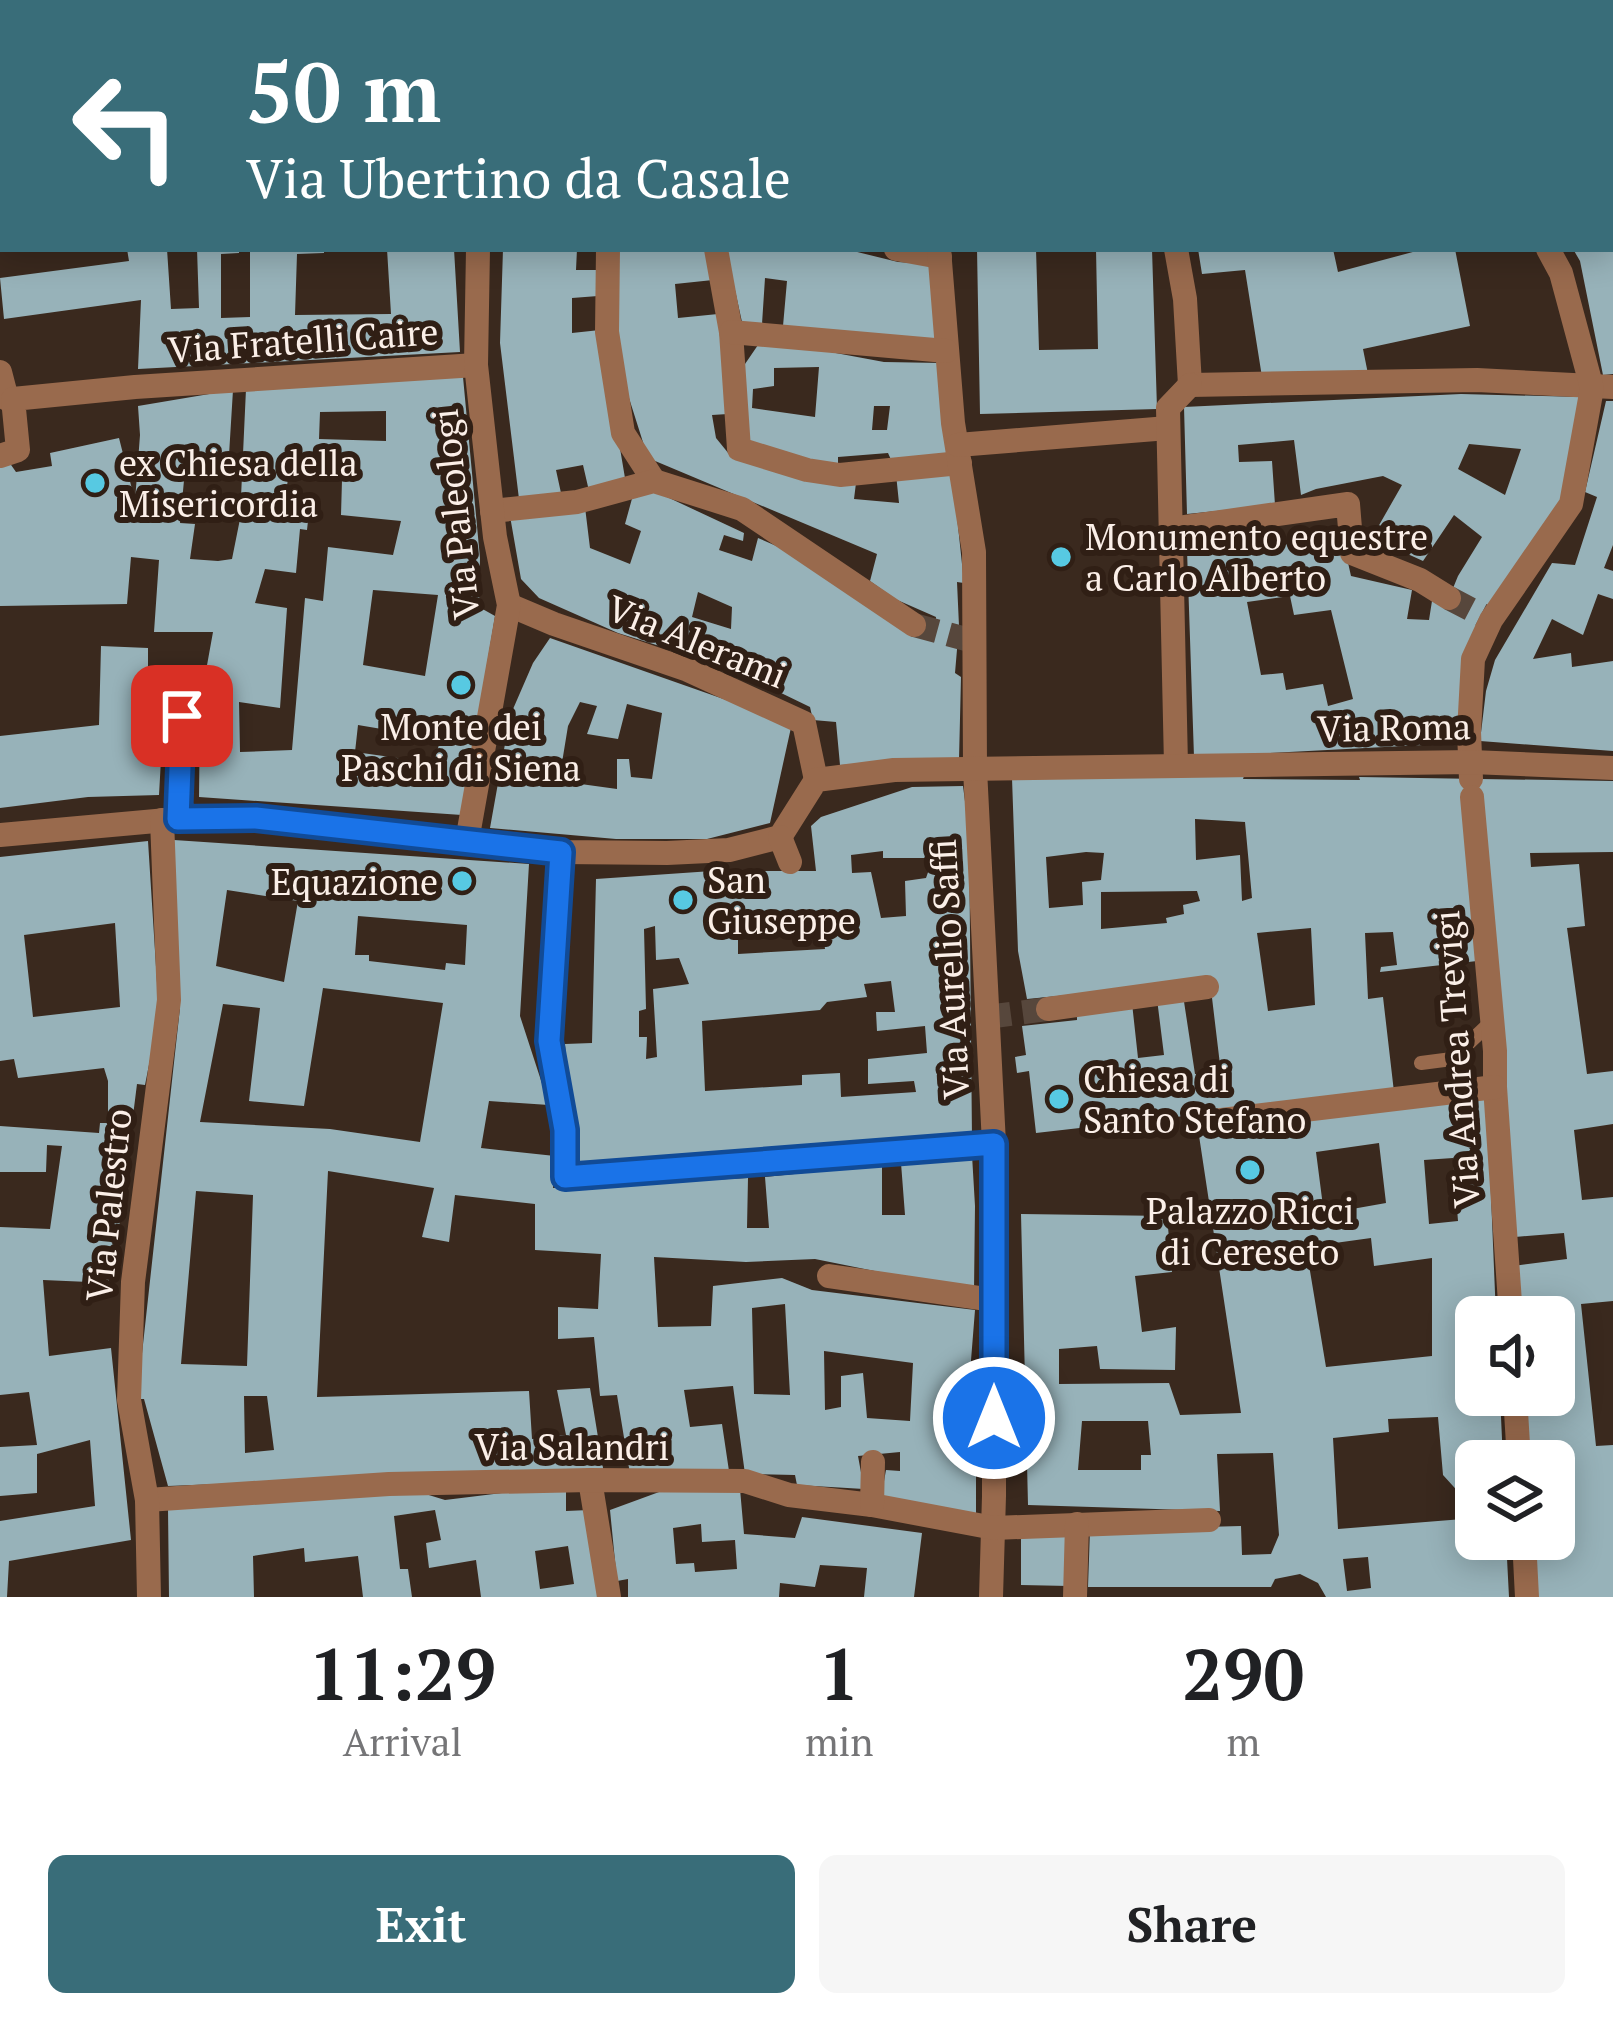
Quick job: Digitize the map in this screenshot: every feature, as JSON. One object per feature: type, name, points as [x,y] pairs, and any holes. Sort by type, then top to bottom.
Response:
[{"type":"street","name":"Via Paleologi","points":[[467,841],[508,605],[476,365],[478,252]]},
{"type":"street","points":[[608,252],[608,332],[623,433],[654,481]]},
{"type":"street","points":[[717,252],[730,332],[739,448],[807,470],[840,475],[957,444],[1168,428]]},
{"type":"street","points":[[1177,252],[1185,299],[1190,385]]},
{"type":"street","points":[[1176,765],[1168,408],[1190,385],[1477,380],[1603,387],[1550,252]]},
{"type":"street","name":"Via Aurelio Saffi","points":[[940,253],[946,351],[974,553],[975,769],[994,1144],[991,1597]]},
{"type":"street","points":[[730,332],[946,351]]},
{"type":"street","name":"Via Fratelli Caire","points":[[13,398],[476,365]]},
{"type":"street","points":[[0,373],[7,399],[13,398],[18,450],[2,455]]},
{"type":"street","name":"Via Andrea Trevigi","points":[[1509,1296],[1469,732],[1473,659],[1491,620],[1571,504],[1603,387]]},
{"type":"street","points":[[492,511],[577,502],[654,481],[742,509],[914,625]]},
{"type":"street","points":[[1171,529],[1348,504],[1352,553],[1420,580],[1449,598]]},
{"type":"street","name":"Via Alerami","points":[[508,605],[688,670],[804,723],[816,780]]},
{"type":"street","name":"Via Palestro","points":[[149,1597],[147,1500],[128,1400],[133,1282],[169,1000],[170,820],[182,716]]},
{"type":"street","name":"Via Roma","points":[[816,780],[894,770],[1176,765],[1472,779],[1613,768]]},
{"type":"street","points":[[0,835],[170,820],[256,818],[561,852],[729,850],[779,837],[816,780]]},
{"type":"street","points":[[779,837],[790,862]]},
{"type":"street","points":[[561,852],[549,1041],[565,1130],[565,1177],[994,1144]]},
{"type":"street","points":[[1048,1009],[1207,987]]},
{"type":"street","points":[[1197,1123],[1495,1087]]},
{"type":"street","points":[[829,1276],[994,1300]]},
{"type":"street","points":[[872,1505],[874,1462]]},
{"type":"street","points":[[590,1480],[609,1597]]},
{"type":"street","name":"Via Salandri","points":[[147,1500],[389,1484],[746,1481],[789,1495],[994,1528],[1209,1520]]},
{"type":"street","points":[[1075,1597],[1077,1524]]},
{"type":"street","points":[[1525,1560],[1527,1597]]},
{"type":"lane","points":[[1421,1063],[1452,1059],[1492,1021]]},
{"type":"building","points":[[128,252],[167,252],[171,309],[199,308],[197,252],[239,252],[221,254],[221,318],[250,317],[250,252],[324,252],[297,254],[295,315],[391,314],[387,252],[454,252],[460,352],[138,369],[141,300],[4,319],[0,278],[129,261]]},
{"type":"building","points":[[503,252],[577,252],[576,270],[597,270],[598,296],[572,298],[572,333],[600,330],[625,478],[589,491],[583,465],[556,470],[561,493],[519,499],[500,343]]},
{"type":"building","points":[[619,252],[708,252],[713,280],[675,284],[678,318],[718,314],[728,414],[712,415],[716,438],[729,454],[856,483],[854,499],[899,503],[896,474],[952,469],[964,583],[957,582],[959,760],[840,765],[836,722],[813,720],[810,707],[727,667],[618,633],[539,598],[521,579],[510,516],[585,507],[590,548],[630,564],[641,531],[625,524],[633,495],[650,489],[744,533],[743,541],[724,535],[719,550],[752,561],[758,538],[934,642],[936,617],[895,599],[870,581],[877,554],[648,458],[616,357]],"holes":[[[698,592],[732,607],[731,629],[692,617]]]},
{"type":"building","points":[[727,252],[857,252],[930,264],[941,341],[783,326],[787,281],[765,278],[762,324],[742,322]]},
{"type":"building","points":[[977,252],[1036,252],[1039,350],[1098,349],[1096,252],[1152,252],[1157,409],[980,414]]},
{"type":"building","points":[[1198,252],[1334,252],[1338,272],[1413,252],[1456,252],[1470,326],[1363,349],[1368,374],[1262,377],[1245,270],[1202,274]]},
{"type":"building","points":[[1575,252],[1613,252],[1613,374],[1603,375]]},
{"type":"building","points":[[758,345],[884,362],[942,363],[954,460],[893,464],[888,453],[838,457],[838,467],[748,448],[745,364]],"holes":[[[819,367],[815,417],[752,408],[753,389],[774,386],[774,368]],[[874,406],[890,406],[887,430],[872,430]]]},
{"type":"building","points":[[463,377],[480,558],[479,607],[495,616],[462,815],[199,797],[200,704],[213,632],[154,632],[159,560],[131,557],[127,604],[0,606],[0,464],[9,462],[16,472],[52,466],[50,453],[119,438],[135,501],[138,406],[233,390],[229,455],[186,459],[180,523],[195,524],[190,559],[232,559],[240,519],[246,389]],"holes":[[[386,411],[386,441],[319,439],[320,412]],[[289,473],[342,480],[341,515],[401,521],[393,555],[328,547],[323,601],[305,598],[292,750],[240,752],[239,702],[280,708],[287,608],[255,603],[265,569],[296,573],[300,529],[307,530],[310,503],[285,498]],[[373,590],[438,595],[425,676],[363,665]],[[358,725],[441,739],[433,763],[355,752]]]},
{"type":"building","points":[[1461,394],[1581,397],[1563,497],[1495,602],[1461,743],[1194,757],[1187,550],[1254,549],[1342,536],[1351,576],[1412,590],[1407,619],[1429,620],[1432,601],[1449,598],[1482,537],[1454,515],[1423,561],[1370,541],[1402,485],[1383,476],[1301,495],[1294,440],[1238,445],[1239,462],[1272,461],[1275,505],[1187,514],[1184,407]],"holes":[[[1469,444],[1521,449],[1505,495],[1458,469]],[[1290,596],[1294,615],[1331,610],[1353,699],[1328,706],[1323,684],[1286,690],[1283,673],[1261,675],[1247,602]]]},
{"type":"building","points":[[1606,401],[1613,401],[1613,545],[1604,568],[1613,571],[1613,599],[1598,594],[1583,635],[1552,619],[1533,659],[1571,653],[1572,667],[1613,661],[1613,751],[1480,741],[1495,660],[1552,563],[1575,565],[1597,497],[1585,492]]},
{"type":"building","points":[[550,638],[792,723],[770,823],[707,839],[616,839],[490,828],[510,716],[533,663]],"holes":[[[580,702],[597,706],[587,734],[618,739],[627,704],[662,713],[652,779],[631,777],[629,759],[617,759],[617,789],[559,781],[568,726]]]},
{"type":"building","points":[[101,646],[148,648],[148,670],[166,671],[159,795],[88,797],[0,808],[0,736],[99,725]]},
{"type":"building","points":[[1012,778],[1613,781],[1613,852],[1530,853],[1531,867],[1579,864],[1585,926],[1567,928],[1587,1074],[1613,1071],[1613,1124],[1574,1130],[1582,1200],[1613,1197],[1613,1301],[1581,1304],[1596,1446],[1613,1445],[1613,1597],[1532,1597],[1530,1560],[1575,1560],[1575,1440],[1523,1440],[1522,1416],[1575,1416],[1575,1296],[1515,1296],[1513,1266],[1567,1259],[1564,1233],[1515,1237],[1477,961],[1380,972],[1381,967],[1397,965],[1393,932],[1365,933],[1368,999],[1383,997],[1394,1092],[1036,1133],[1029,1071],[1017,1073],[1015,1057],[1026,1055],[1022,1026],[1077,1020],[1077,1012],[1132,1003],[1138,1058],[1164,1055],[1157,999],[1183,995],[1195,1074],[1221,1073],[1210,981],[1027,999],[1018,951]],"holes":[[[1195,819],[1245,822],[1252,898],[1242,901],[1240,855],[1196,860]],[[1104,853],[1101,880],[1082,882],[1083,905],[1049,908],[1046,857]],[[1197,891],[1200,901],[1183,905],[1184,914],[1166,918],[1167,923],[1101,929],[1101,892]],[[1311,928],[1315,1005],[1268,1011],[1257,933]]]},
{"type":"building","points":[[963,786],[969,832],[972,1138],[576,1170],[565,1044],[592,1043],[596,879],[712,871],[816,871],[811,826],[821,817],[912,787]],"holes":[[[883,851],[883,858],[933,858],[926,878],[905,881],[906,916],[881,918],[871,872],[852,873],[851,855]],[[822,924],[825,949],[738,954],[738,929]],[[655,926],[656,960],[679,958],[689,984],[653,989],[657,1057],[646,1059],[647,1037],[639,1037],[639,1011],[646,1009],[644,929]],[[891,981],[895,1012],[876,1012],[877,1031],[925,1026],[927,1053],[868,1059],[868,1084],[914,1081],[916,1092],[841,1097],[840,1073],[802,1075],[802,1085],[705,1091],[702,1021],[820,1010],[827,1002],[867,997],[864,984]]]},
{"type":"building","points":[[174,840],[529,864],[520,1016],[549,1105],[489,1101],[481,1148],[555,1156],[553,1188],[748,1178],[747,1228],[769,1228],[765,1177],[882,1165],[882,1215],[905,1215],[901,1163],[972,1155],[974,1291],[815,1259],[746,1262],[654,1257],[658,1327],[711,1326],[713,1286],[782,1278],[812,1290],[975,1310],[970,1373],[976,1426],[976,1515],[881,1498],[886,1470],[900,1471],[900,1452],[858,1456],[864,1489],[797,1485],[795,1475],[745,1474],[733,1386],[684,1390],[690,1427],[722,1424],[729,1471],[630,1474],[617,1395],[600,1396],[594,1337],[558,1339],[558,1307],[598,1309],[601,1254],[535,1250],[535,1204],[455,1195],[449,1242],[422,1237],[434,1188],[328,1171],[317,1397],[529,1391],[532,1439],[566,1435],[557,1390],[590,1388],[604,1474],[168,1486],[144,1399],[137,1399],[180,1008]],"holes":[[[227,890],[298,901],[284,982],[216,966]],[[358,916],[467,925],[465,965],[446,963],[445,970],[369,961],[369,955],[355,955]],[[323,988],[443,1003],[420,1142],[330,1129],[200,1122],[223,1004],[260,1008],[249,1101],[304,1106]],[[196,1191],[253,1195],[247,1366],[181,1364]],[[785,1304],[790,1395],[754,1394],[752,1308]],[[824,1351],[913,1363],[910,1421],[867,1418],[863,1373],[841,1376],[841,1407],[825,1410]],[[244,1396],[267,1396],[274,1450],[245,1453]]]},
{"type":"building","points":[[148,841],[159,1014],[145,1085],[137,1084],[112,1283],[43,1280],[49,1356],[111,1348],[131,1540],[9,1561],[7,1597],[0,1597],[0,1521],[95,1506],[90,1440],[37,1454],[37,1493],[0,1496],[0,1447],[37,1445],[29,1392],[0,1395],[0,1227],[50,1229],[62,1146],[47,1145],[46,1172],[0,1172],[0,1126],[99,1133],[100,1123],[108,1123],[108,1081],[104,1068],[18,1078],[14,1059],[0,1061],[0,857]],"holes":[[[115,923],[120,1007],[33,1017],[24,935]]]},
{"type":"building","points":[[1487,1099],[1495,1296],[1455,1296],[1455,1416],[1501,1416],[1502,1440],[1455,1440],[1455,1488],[1443,1475],[1438,1417],[1388,1419],[1389,1432],[1333,1438],[1338,1529],[1455,1520],[1455,1560],[1507,1560],[1509,1597],[1326,1597],[1318,1583],[1300,1574],[1275,1579],[1271,1587],[1088,1587],[1090,1530],[1241,1526],[1242,1555],[1271,1554],[1279,1535],[1273,1453],[1217,1454],[1220,1511],[1028,1505],[1021,1214],[1167,1216],[1172,1272],[1135,1276],[1142,1332],[1176,1327],[1175,1370],[1100,1369],[1097,1346],[1059,1349],[1059,1384],[1169,1383],[1180,1415],[1241,1413],[1198,1129]],"holes":[[[1379,1143],[1386,1203],[1324,1214],[1316,1152]],[[1453,1158],[1458,1221],[1429,1224],[1424,1160]],[[1371,1238],[1374,1266],[1432,1258],[1432,1356],[1326,1367],[1306,1247]],[[1082,1421],[1148,1421],[1151,1455],[1141,1455],[1141,1470],[1078,1470]],[[1368,1557],[1371,1588],[1347,1591],[1343,1559]]]},
{"type":"building","points":[[566,1485],[566,1511],[589,1510],[600,1597],[481,1597],[476,1560],[429,1568],[426,1543],[441,1540],[435,1510],[394,1516],[400,1569],[408,1569],[412,1597],[363,1597],[358,1556],[305,1562],[304,1548],[253,1556],[254,1597],[169,1597],[168,1508],[419,1492],[445,1500]],"holes":[[[568,1546],[574,1584],[540,1589],[535,1551]]]},
{"type":"building","points":[[670,1488],[740,1489],[744,1534],[795,1538],[802,1517],[922,1533],[914,1597],[864,1597],[867,1568],[820,1565],[815,1587],[780,1583],[779,1597],[628,1597],[628,1579],[617,1581],[610,1510]],"holes":[[[701,1524],[702,1542],[735,1540],[737,1569],[695,1572],[694,1563],[676,1564],[673,1528]]]},
{"type":"building","points":[[1021,1531],[1070,1532],[1069,1586],[1021,1585]]},
{"type":"tunnel","points":[[1449,598],[1491,620]]},
{"type":"tunnel","points":[[914,625],[973,641]]},
{"type":"tunnel","points":[[987,1017],[1048,1009]]},
{"type":"place","name":"ex Chiesa della Misericordia","points":[[95,483]]},
{"type":"place","name":"Monumento equestre a Carlo Alberto","points":[[1061,557]]},
{"type":"place","name":"Monte dei Paschi di Siena","points":[[461,685]]},
{"type":"place","name":"Equazione","points":[[462,881]]},
{"type":"place","name":"San Giuseppe","points":[[683,900]]},
{"type":"place","name":"Chiesa di Santo Stefano","points":[[1059,1099]]},
{"type":"place","name":"Palazzo Ricci di Cereseto","points":[[1250,1170]]},
{"type":"route","points":[[182,716],[178,819],[256,818],[561,852],[549,1041],[565,1130],[565,1177],[994,1144],[994,1418]]}]
